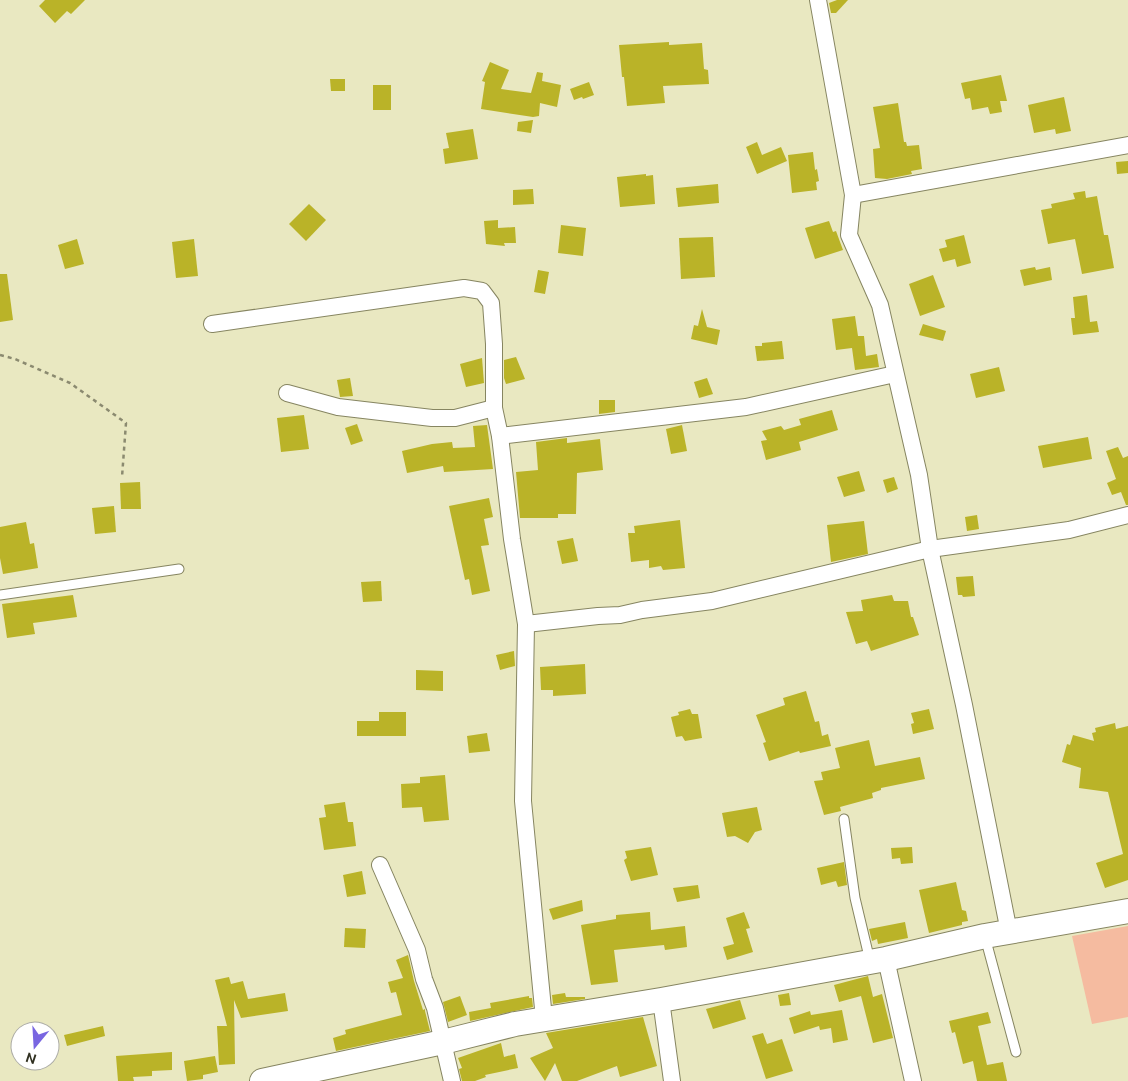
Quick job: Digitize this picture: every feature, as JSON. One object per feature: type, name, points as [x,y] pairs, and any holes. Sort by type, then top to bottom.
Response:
[{"type":"main road","points":[[262,1081],[544,1018],[661,1000],[878,960],[985,936],[1128,911]]},
{"type":"street","points":[[818,0],[853,195],[849,235],[880,305],[919,475],[930,549],[964,705],[1009,932]]},
{"type":"street","points":[[853,195],[1128,145]]},
{"type":"street","points":[[212,324],[464,288],[482,291],[491,303],[494,344],[494,408],[500,436],[512,540],[526,624],[523,801],[544,1018]]},
{"type":"street","points":[[500,436],[746,407],[895,374]]},
{"type":"street","points":[[287,393],[338,407],[432,418],[454,418],[494,408]]},
{"type":"street","points":[[526,624],[620,615],[642,610],[712,601],[930,549],[1069,530],[1128,514]]},
{"type":"street","points":[[380,865],[417,950],[424,979],[435,1008],[452,1081]]},
{"type":"street","points":[[878,960],[913,1081]]},
{"type":"street","points":[[661,1000],[672,1081]]},
{"type":"lane","points":[[0,596],[180,569]]},
{"type":"lane","points":[[844,819],[855,898],[878,960]]},
{"type":"lane","points":[[985,936],[1016,1052]]},
{"type":"path","points":[[0,355],[70,383],[126,423],[122,477]]},
{"type":"shaded area","points":[[1128,926],[1128,1017],[1092,1024],[1072,936]]},
{"type":"building","points":[[45,0],[85,0],[71,14],[67,11],[55,23],[39,6]]},
{"type":"building","points":[[837,0],[848,0],[836,13],[831,13],[829,3]]},
{"type":"building","points":[[669,42],[669,45],[702,43],[704,69],[708,70],[709,84],[663,86],[665,103],[627,106],[619,45]]},
{"type":"building","points":[[490,62],[509,70],[501,89],[531,93],[537,72],[543,73],[542,81],[561,85],[557,107],[540,103],[539,116],[533,117],[481,109],[485,82],[482,81]]},
{"type":"building","points":[[1001,75],[1007,101],[1000,101],[1002,112],[990,114],[988,107],[972,110],[970,98],[965,99],[961,83]]},
{"type":"building","points":[[330,79],[345,79],[345,91],[331,91]]},
{"type":"building","points":[[589,82],[594,95],[574,100],[570,89]]},
{"type":"building","points":[[373,85],[391,85],[391,110],[373,110]]},
{"type":"building","points":[[1064,97],[1071,131],[1056,134],[1055,129],[1034,133],[1028,105]]},
{"type":"building","points":[[898,103],[904,142],[906,142],[907,146],[919,145],[922,169],[911,171],[912,174],[887,179],[875,178],[873,149],[880,148],[873,107]]},
{"type":"building","points":[[533,120],[531,133],[517,131],[518,122]]},
{"type":"building","points":[[473,129],[478,159],[445,164],[443,149],[449,148],[446,133]]},
{"type":"building","points":[[757,142],[762,155],[781,147],[787,161],[757,174],[746,147]]},
{"type":"building","points":[[813,152],[815,170],[817,169],[819,181],[816,182],[817,190],[792,193],[788,155]]},
{"type":"building","points":[[1128,161],[1128,173],[1117,174],[1116,162]]},
{"type":"building","points":[[646,174],[646,176],[653,175],[655,204],[620,207],[617,177]]},
{"type":"building","points":[[718,184],[719,203],[678,207],[676,188]]},
{"type":"building","points":[[533,189],[534,204],[513,205],[513,190]]},
{"type":"building","points":[[1085,191],[1086,198],[1097,196],[1104,235],[1108,235],[1114,268],[1082,274],[1075,239],[1048,244],[1041,210],[1052,208],[1051,204],[1075,199],[1073,193]]},
{"type":"building","points":[[309,204],[326,220],[306,241],[289,224]]},
{"type":"building","points":[[498,220],[498,228],[515,227],[516,243],[504,243],[505,246],[486,244],[484,221]]},
{"type":"building","points":[[829,221],[833,232],[836,231],[843,250],[815,259],[805,228]]},
{"type":"building","points":[[561,225],[586,228],[583,256],[558,253]]},
{"type":"building","points":[[964,235],[971,263],[957,267],[955,259],[943,262],[939,249],[947,247],[945,240]]},
{"type":"building","points":[[713,237],[715,277],[681,279],[679,238]]},
{"type":"building","points":[[77,239],[84,264],[65,269],[58,245]]},
{"type":"building","points":[[194,239],[198,276],[176,278],[172,242]]},
{"type":"building","points":[[1035,267],[1036,270],[1050,267],[1052,280],[1024,286],[1020,270]]},
{"type":"building","points":[[538,270],[549,272],[545,294],[534,292]]},
{"type":"building","points":[[0,274],[7,274],[13,320],[0,322]]},
{"type":"building","points":[[933,275],[945,307],[920,316],[909,284]]},
{"type":"building","points":[[1087,295],[1090,322],[1097,321],[1099,332],[1073,335],[1071,318],[1075,318],[1073,297]]},
{"type":"building","points":[[702,309],[707,327],[720,330],[717,345],[691,339],[694,325],[698,326]]},
{"type":"building","points":[[855,316],[858,336],[864,336],[866,356],[877,354],[879,367],[855,370],[852,348],[836,350],[832,319]]},
{"type":"building","points":[[923,324],[946,331],[943,341],[919,335]]},
{"type":"building","points":[[782,341],[784,359],[757,361],[755,346],[762,346],[762,343]]},
{"type":"building","points":[[516,357],[525,379],[506,384],[504,360]]},
{"type":"building","points":[[482,358],[484,383],[466,387],[460,364]]},
{"type":"building","points":[[999,367],[1005,391],[976,398],[970,374]]},
{"type":"building","points":[[350,378],[353,396],[340,397],[337,380]]},
{"type":"building","points":[[707,378],[713,394],[699,398],[694,382]]},
{"type":"building","points":[[599,400],[615,400],[615,412],[599,414]]},
{"type":"building","points":[[832,410],[838,430],[799,442],[801,450],[766,460],[761,441],[767,440],[762,431],[781,426],[784,430],[801,425],[799,419]]},
{"type":"building","points":[[304,415],[309,449],[281,452],[277,418]]},
{"type":"building","points":[[357,424],[363,441],[351,445],[345,428]]},
{"type":"building","points":[[487,425],[493,469],[444,472],[443,466],[407,473],[402,451],[432,444],[452,442],[453,448],[475,447],[473,426]]},
{"type":"building","points":[[682,425],[687,451],[671,454],[666,429]]},
{"type":"building","points":[[1088,437],[1092,459],[1043,468],[1038,446]]},
{"type":"building","points":[[567,438],[567,443],[600,439],[603,470],[577,473],[576,514],[558,514],[558,518],[520,518],[516,472],[538,470],[536,442]]},
{"type":"building","points":[[1118,447],[1123,458],[1128,456],[1128,505],[1126,505],[1121,492],[1112,495],[1107,483],[1116,479],[1106,451]]},
{"type":"building","points":[[859,471],[865,491],[844,497],[837,477]]},
{"type":"building","points":[[894,477],[898,489],[887,493],[883,480]]},
{"type":"building","points":[[140,482],[141,509],[121,509],[120,483]]},
{"type":"building","points":[[489,498],[493,517],[484,519],[489,545],[481,546],[490,591],[472,595],[469,579],[465,580],[449,506]]},
{"type":"building","points":[[114,506],[116,532],[95,534],[92,508]]},
{"type":"building","points":[[977,515],[979,529],[967,531],[965,517]]},
{"type":"building","points":[[680,520],[685,568],[663,570],[661,566],[649,568],[649,560],[631,562],[628,533],[635,533],[634,526]]},
{"type":"building","points":[[864,521],[868,554],[831,562],[827,525]]},
{"type":"building","points":[[26,522],[30,544],[34,543],[38,568],[3,574],[0,558],[0,527]]},
{"type":"building","points":[[573,538],[578,561],[562,564],[557,541]]},
{"type":"building","points":[[973,576],[975,596],[963,597],[958,595],[956,577]]},
{"type":"building","points":[[381,581],[382,601],[363,602],[361,582]]},
{"type":"building","points":[[73,595],[77,617],[33,623],[35,634],[7,638],[2,604]]},
{"type":"building","points":[[892,595],[894,601],[908,601],[911,617],[913,617],[919,635],[871,651],[867,641],[856,644],[846,612],[863,611],[861,600]]},
{"type":"building","points":[[514,651],[515,666],[500,670],[496,655]]},
{"type":"building","points":[[585,664],[586,694],[553,696],[553,690],[541,690],[540,667]]},
{"type":"building","points":[[416,670],[443,671],[443,691],[416,690]]},
{"type":"building","points":[[806,691],[815,722],[819,721],[822,736],[828,734],[831,746],[800,753],[799,751],[769,761],[763,743],[766,742],[756,715],[785,705],[783,698]]},
{"type":"building","points":[[690,709],[692,714],[698,714],[702,738],[685,741],[682,736],[676,737],[671,717],[679,715],[678,712]]},
{"type":"building","points":[[929,709],[934,729],[913,734],[911,724],[914,723],[911,713]]},
{"type":"building","points":[[379,712],[406,712],[406,736],[357,736],[357,721],[379,721]]},
{"type":"building","points":[[1115,723],[1116,729],[1128,726],[1128,880],[1105,888],[1096,863],[1123,854],[1108,792],[1079,788],[1081,768],[1062,762],[1067,744],[1070,745],[1073,735],[1094,741],[1092,733],[1096,732],[1095,728]]},
{"type":"building","points":[[487,733],[490,751],[469,753],[467,736]]},
{"type":"building","points":[[869,740],[875,766],[920,757],[925,779],[881,788],[881,790],[872,793],[873,798],[840,807],[841,811],[824,815],[814,781],[823,780],[821,772],[840,768],[835,748]]},
{"type":"building","points":[[445,775],[449,820],[424,822],[422,807],[402,808],[401,784],[420,783],[420,777]]},
{"type":"building","points":[[345,802],[348,822],[353,822],[356,846],[324,850],[319,818],[326,817],[324,805]]},
{"type":"building","points":[[757,807],[762,830],[755,832],[748,843],[735,836],[727,837],[722,813]]},
{"type":"building","points":[[651,847],[658,875],[631,881],[624,860],[627,858],[625,851]]},
{"type":"building","points":[[912,847],[913,863],[901,864],[900,858],[892,859],[891,848]]},
{"type":"building","points":[[844,862],[847,885],[838,887],[836,881],[821,885],[817,868]]},
{"type":"building","points":[[362,871],[366,894],[347,897],[343,875]]},
{"type":"building","points":[[956,882],[962,910],[966,911],[968,921],[962,922],[962,925],[929,933],[919,890]]},
{"type":"building","points":[[698,885],[700,898],[677,902],[673,888]]},
{"type":"building","points":[[582,900],[583,911],[553,920],[549,909]]},
{"type":"building","points":[[650,912],[651,930],[685,926],[687,947],[665,950],[664,945],[614,950],[618,982],[591,985],[581,925],[616,919],[616,915]]},
{"type":"building","points":[[744,912],[750,928],[746,929],[753,952],[727,960],[723,947],[734,944],[726,918]]},
{"type":"building","points":[[905,922],[908,938],[878,944],[877,939],[872,941],[869,929]]},
{"type":"building","points":[[345,928],[366,929],[365,948],[344,947]]},
{"type":"building","points":[[408,955],[430,1031],[336,1051],[333,1038],[346,1034],[345,1030],[402,1015],[396,992],[391,993],[388,982],[403,978],[396,960]]},
{"type":"building","points":[[868,976],[873,997],[882,994],[893,1038],[873,1043],[861,996],[839,1002],[834,985]]},
{"type":"building","points":[[229,977],[231,984],[243,981],[248,999],[285,993],[288,1011],[241,1018],[234,1000],[235,1064],[219,1065],[217,1026],[227,1026],[215,980]]},
{"type":"building","points":[[565,993],[566,997],[585,997],[585,999],[553,1004],[552,995]]},
{"type":"building","points":[[789,993],[791,1005],[780,1006],[778,995]]},
{"type":"building","points":[[460,996],[467,1015],[448,1022],[443,1002]]},
{"type":"building","points":[[529,996],[529,998],[532,998],[533,1007],[470,1021],[469,1012],[491,1008],[490,1003]]},
{"type":"building","points":[[740,1000],[746,1019],[713,1029],[706,1009]]},
{"type":"building","points":[[842,1010],[848,1040],[833,1043],[831,1028],[820,1030],[819,1026],[794,1034],[789,1018],[810,1011],[811,1015]]},
{"type":"building","points":[[988,1012],[991,1023],[978,1026],[987,1065],[1003,1062],[1007,1081],[977,1081],[973,1061],[963,1064],[955,1032],[952,1033],[949,1021]]},
{"type":"building","points":[[643,1017],[657,1066],[620,1077],[617,1066],[577,1081],[562,1081],[555,1063],[545,1081],[530,1058],[553,1048],[546,1033]]},
{"type":"building","points":[[103,1026],[105,1036],[67,1046],[64,1035]]},
{"type":"building","points":[[763,1033],[767,1044],[782,1039],[793,1071],[766,1079],[752,1036]]},
{"type":"building","points":[[501,1043],[504,1057],[515,1054],[518,1068],[485,1075],[486,1077],[475,1081],[462,1081],[459,1069],[462,1068],[458,1058]]},
{"type":"building","points":[[172,1052],[172,1070],[152,1071],[152,1076],[133,1077],[134,1081],[118,1081],[116,1056]]},
{"type":"building","points":[[215,1056],[218,1072],[203,1075],[203,1079],[187,1081],[184,1061]]}]
